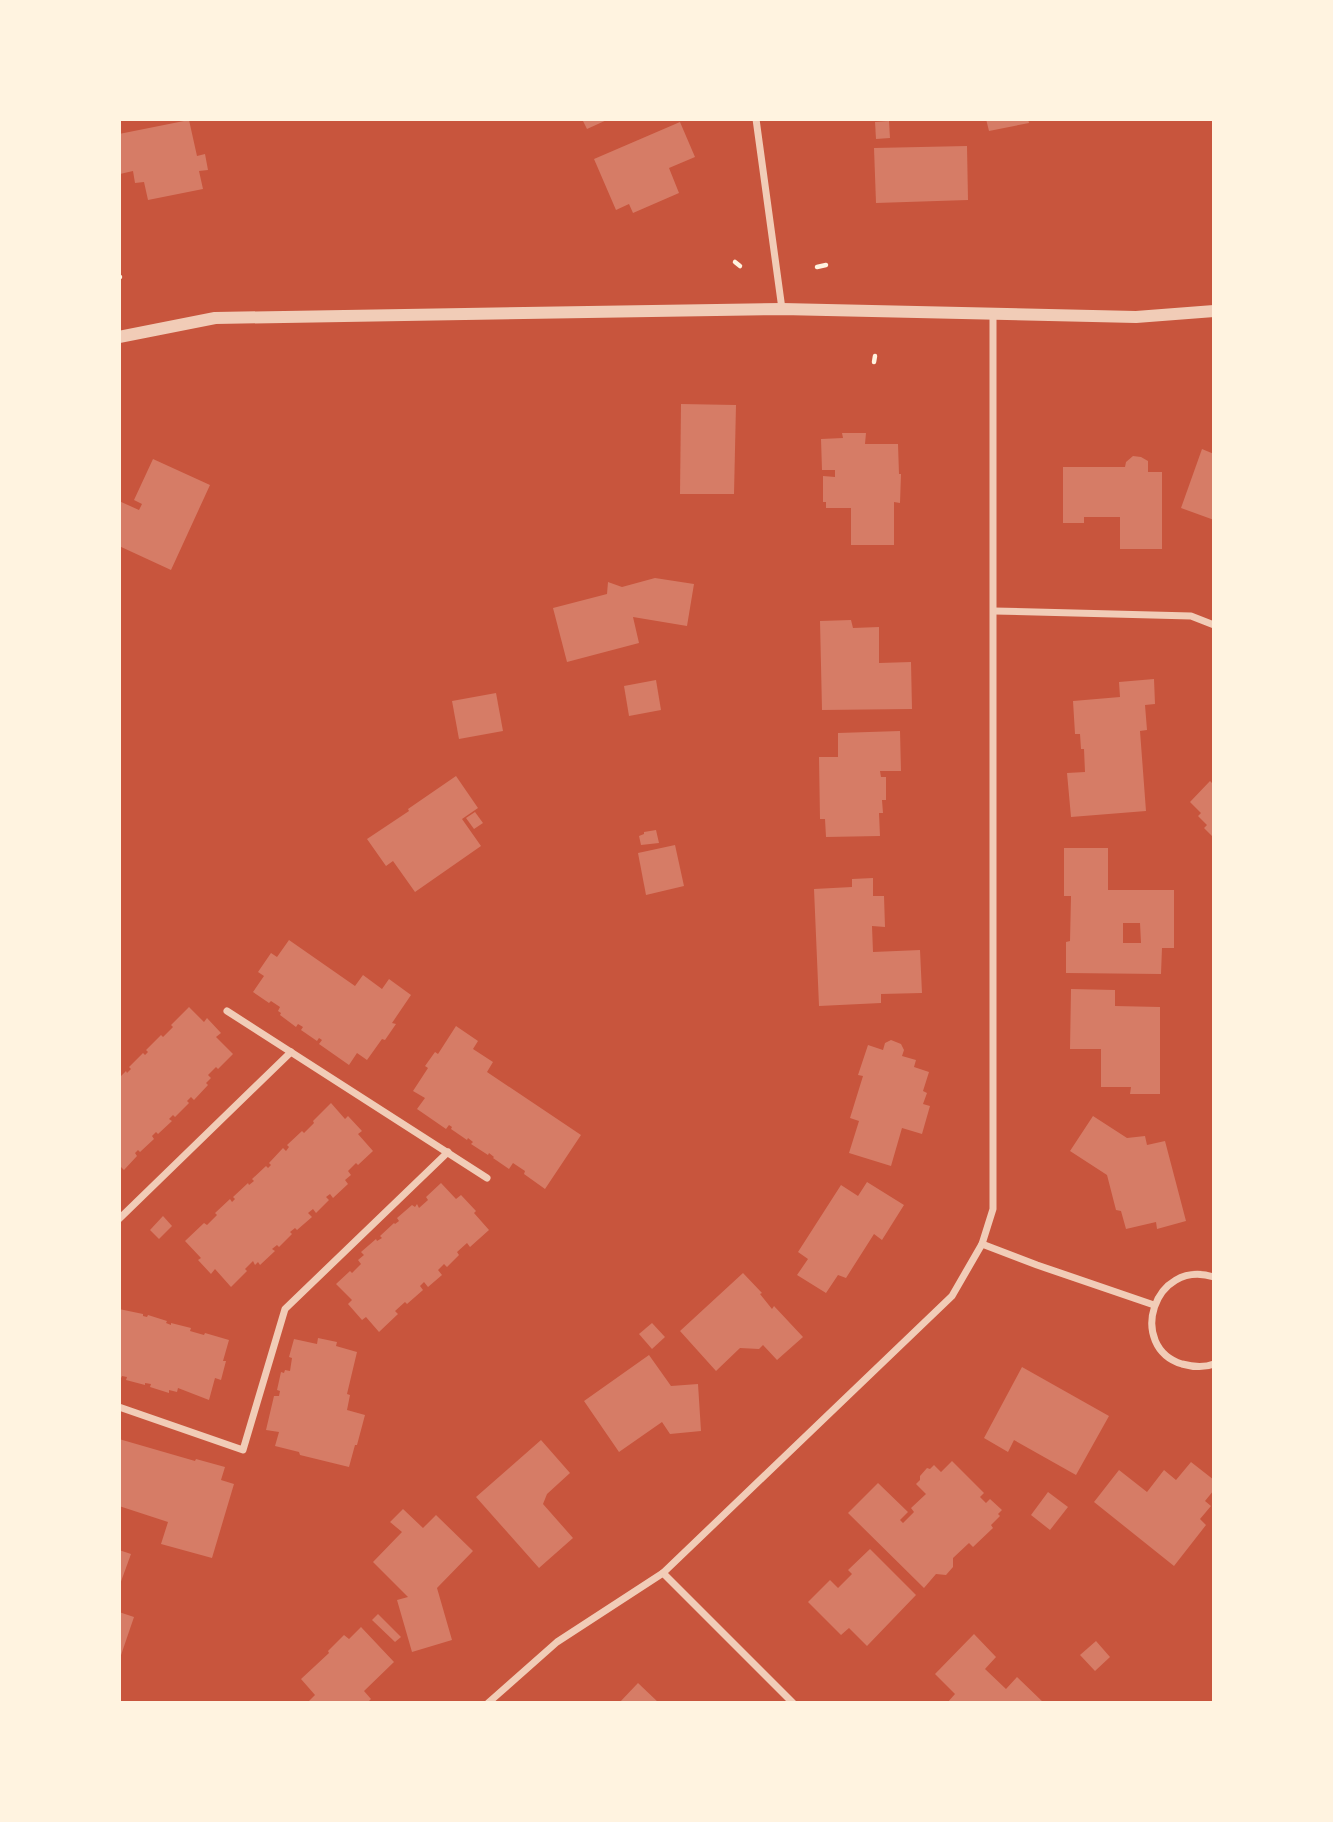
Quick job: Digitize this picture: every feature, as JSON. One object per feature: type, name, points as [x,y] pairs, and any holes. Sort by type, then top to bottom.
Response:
[{"type":"street","points":[[756,119],[782,309]]},
{"type":"street","points":[[119,337],[215,318],[782,309],[1136,317],[1214,311]]},
{"type":"street","points":[[488,1703],[557,1642],[663,1573],[952,1296],[982,1244],[993,1209],[993,315]]},
{"type":"street","points":[[994,611],[1191,616],[1214,625]]},
{"type":"street","points":[[227,1011],[487,1178]]},
{"type":"street","points":[[119,1219],[291,1052]]},
{"type":"street","points":[[119,1407],[243,1450],[285,1309],[448,1152]]},
{"type":"street","points":[[982,1244],[1154,1305]]},
{"type":"street","points":[[1214,1277],[1205,1274],[1189,1275],[1174,1280],[1161,1291],[1154,1305],[1152,1321],[1154,1338],[1175,1362],[1191,1367],[1208,1367],[1214,1364]]},
{"type":"street","points":[[663,1573],[793,1703]]},
{"type":"path","points":[[817,267],[826,265]]},
{"type":"building","points":[[582,119],[609,119],[587,129]]},
{"type":"building","points":[[986,119],[1028,119],[1029,123],[989,131]]},
{"type":"building","points":[[189,120],[197,156],[205,154],[208,170],[199,171],[203,189],[148,200],[144,182],[135,183],[133,171],[120,174],[119,134]]},
{"type":"building","points":[[889,121],[890,138],[876,139],[875,122]]},
{"type":"building","points":[[680,122],[695,157],[669,168],[679,193],[633,213],[629,204],[616,210],[594,159]]},
{"type":"building","points":[[967,146],[968,200],[876,203],[874,148]]},
{"type":"building","points":[[681,404],[736,405],[734,494],[680,494]]},
{"type":"building","points":[[842,433],[866,433],[865,444],[898,444],[900,503],[894,502],[894,545],[851,545],[851,508],[826,508],[826,502],[823,502],[823,476],[835,477],[835,470],[822,470],[821,439],[843,438]]},
{"type":"building","points":[[1202,449],[1214,454],[1214,520],[1181,508]]},
{"type":"building","points":[[1133,456],[1148,461],[1148,472],[1162,472],[1162,549],[1120,549],[1120,517],[1084,517],[1084,523],[1063,523],[1063,467],[1125,467],[1126,462]]},
{"type":"building","points":[[153,459],[210,485],[171,570],[119,546],[119,501],[139,510],[142,504],[134,500]]},
{"type":"building","points":[[655,578],[694,584],[687,626],[633,617],[639,643],[567,662],[553,608],[607,594],[608,582],[622,587]]},
{"type":"building","points":[[851,620],[853,628],[879,627],[879,663],[911,662],[912,709],[822,710],[820,621]]},
{"type":"building","points":[[1154,679],[1155,704],[1145,705],[1147,730],[1140,731],[1146,811],[1071,817],[1067,773],[1085,772],[1084,749],[1081,749],[1080,734],[1075,734],[1073,701],[1120,697],[1119,682]]},
{"type":"building","points":[[656,680],[661,710],[629,716],[624,686]]},
{"type":"building","points":[[496,693],[503,731],[459,739],[452,701]]},
{"type":"building","points":[[900,731],[901,771],[880,771],[881,777],[886,777],[886,800],[882,800],[883,813],[879,813],[880,836],[826,837],[825,819],[820,819],[819,757],[838,757],[838,733]]},
{"type":"building","points":[[456,776],[478,808],[462,819],[481,846],[415,892],[393,861],[386,866],[367,839]]},
{"type":"building","points":[[1210,781],[1214,785],[1214,838],[1204,828],[1207,825],[1198,816],[1201,813],[1190,802]]},
{"type":"building","points":[[475,812],[483,823],[474,829],[466,818]]},
{"type":"building","points":[[656,830],[659,843],[641,845],[639,836],[644,832]]},
{"type":"building","points":[[675,845],[684,886],[646,895],[638,853]]},
{"type":"building","points":[[1064,848],[1108,848],[1108,890],[1174,890],[1174,948],[1162,948],[1161,974],[1066,973],[1071,896],[1064,896]],"holes":[[[1123,923],[1140,923],[1141,943],[1123,943]]]},
{"type":"building","points":[[873,878],[873,896],[884,896],[885,927],[872,926],[873,952],[920,950],[922,993],[881,994],[881,1003],[819,1006],[814,889],[852,887],[852,879]]},
{"type":"building","points":[[289,940],[355,986],[363,975],[382,989],[389,979],[411,995],[392,1023],[396,1024],[367,1060],[357,1053],[349,1065],[319,1044],[322,1040],[319,1038],[317,1041],[301,1030],[303,1027],[298,1024],[296,1027],[280,1015],[280,1007],[253,992],[264,976],[258,972],[271,953],[277,957]]},
{"type":"building","points":[[1071,989],[1115,990],[1115,1006],[1160,1007],[1160,1094],[1130,1094],[1131,1087],[1101,1087],[1101,1049],[1070,1049]]},
{"type":"building","points":[[189,1007],[204,1022],[207,1018],[221,1033],[216,1037],[233,1054],[208,1075],[211,1078],[206,1083],[208,1085],[194,1100],[191,1097],[187,1101],[189,1103],[175,1117],[173,1115],[169,1119],[172,1121],[152,1136],[154,1139],[140,1152],[138,1150],[135,1153],[137,1156],[124,1170],[121,1167],[119,1169],[119,1078],[131,1069],[129,1067],[143,1053],[145,1055],[148,1052],[146,1050],[161,1035],[163,1037],[173,1027],[171,1025]]},
{"type":"building","points":[[456,1026],[478,1041],[473,1049],[493,1062],[487,1072],[581,1135],[545,1189],[513,1163],[509,1169],[489,1153],[488,1155],[471,1144],[473,1142],[451,1129],[449,1125],[446,1129],[417,1109],[425,1098],[413,1091],[428,1068],[425,1066],[435,1052],[438,1054]]},
{"type":"building","points":[[891,1040],[901,1044],[904,1050],[902,1056],[916,1060],[914,1067],[929,1072],[923,1091],[927,1093],[923,1104],[930,1106],[922,1134],[902,1128],[891,1166],[849,1153],[859,1121],[850,1118],[863,1076],[858,1075],[868,1045],[883,1050],[885,1043]]},
{"type":"building","points":[[331,1103],[345,1119],[348,1116],[362,1131],[358,1134],[373,1151],[348,1171],[351,1175],[345,1180],[348,1184],[333,1198],[330,1194],[326,1197],[329,1200],[316,1213],[313,1209],[308,1213],[312,1217],[297,1230],[295,1228],[290,1232],[292,1234],[279,1247],[277,1245],[272,1249],[275,1251],[260,1265],[258,1262],[255,1265],[253,1261],[231,1287],[215,1269],[211,1274],[185,1241],[204,1223],[207,1225],[230,1199],[232,1202],[235,1199],[233,1197],[254,1181],[252,1179],[266,1166],[268,1168],[271,1165],[269,1163],[283,1148],[286,1151],[289,1147],[287,1145],[302,1131],[304,1133]]},
{"type":"building","points":[[1093,1116],[1127,1138],[1145,1136],[1147,1145],[1165,1141],[1186,1221],[1157,1229],[1156,1222],[1126,1229],[1121,1211],[1116,1210],[1107,1175],[1070,1151]]},
{"type":"building","points":[[867,1182],[904,1205],[882,1240],[874,1234],[846,1278],[838,1275],[826,1293],[797,1275],[808,1259],[798,1252],[841,1185],[858,1196]]},
{"type":"building","points":[[441,1183],[456,1199],[461,1195],[489,1230],[470,1247],[467,1243],[447,1267],[444,1264],[438,1270],[442,1275],[428,1287],[424,1282],[420,1286],[423,1290],[395,1311],[398,1314],[379,1332],[366,1317],[362,1320],[348,1304],[352,1300],[336,1284],[361,1264],[358,1260],[364,1255],[361,1252],[376,1239],[377,1241],[382,1238],[380,1236],[399,1221],[397,1218],[412,1205],[415,1207],[417,1204],[419,1208]]},
{"type":"building","points":[[163,1216],[172,1226],[159,1239],[150,1230]]},
{"type":"building","points":[[743,1273],[762,1293],[760,1294],[772,1309],[774,1306],[803,1337],[777,1360],[763,1345],[759,1349],[740,1348],[716,1371],[680,1331]]},
{"type":"building","points":[[119,1309],[229,1340],[221,1380],[215,1378],[209,1400],[178,1388],[177,1392],[169,1390],[169,1393],[150,1387],[151,1384],[145,1385],[126,1380],[127,1377],[119,1377]]},
{"type":"building","points":[[652,1323],[665,1337],[652,1349],[639,1334]]},
{"type":"building","points":[[318,1338],[337,1342],[336,1346],[357,1352],[347,1394],[350,1395],[347,1410],[365,1415],[349,1467],[275,1446],[279,1432],[266,1430],[274,1396],[279,1396],[280,1391],[277,1390],[281,1372],[290,1371],[292,1358],[289,1357],[294,1339],[317,1344]]},
{"type":"building","points":[[649,1355],[671,1386],[698,1384],[701,1431],[670,1434],[662,1422],[619,1452],[584,1401]]},
{"type":"building","points":[[1022,1367],[1109,1416],[1076,1475],[1014,1440],[1008,1452],[984,1438]]},
{"type":"building","points":[[119,1439],[225,1467],[221,1480],[234,1484],[212,1558],[161,1544],[168,1522],[119,1506]]},
{"type":"building","points":[[541,1440],[570,1473],[547,1494],[543,1504],[573,1538],[539,1568],[476,1497]]},
{"type":"building","points":[[952,1461],[984,1493],[980,1497],[986,1503],[990,1499],[1002,1510],[991,1525],[993,1528],[973,1547],[969,1543],[953,1558],[953,1567],[946,1575],[936,1574],[924,1588],[848,1513],[878,1483],[908,1512],[900,1520],[903,1523],[914,1512],[911,1508],[926,1494],[916,1484],[920,1476],[934,1465],[941,1472]]},
{"type":"building","points":[[1191,1462],[1214,1480],[1214,1490],[1205,1501],[1211,1506],[1200,1519],[1206,1525],[1174,1566],[1094,1502],[1119,1470],[1147,1492],[1164,1470],[1176,1480]]},
{"type":"building","points":[[1048,1492],[1068,1507],[1050,1530],[1031,1515]]},
{"type":"building","points":[[403,1509],[423,1528],[436,1515],[473,1551],[437,1588],[452,1640],[412,1652],[397,1600],[408,1597],[373,1562],[402,1532],[390,1522]]},
{"type":"building","points":[[870,1549],[916,1595],[867,1646],[849,1628],[841,1635],[808,1602],[830,1580],[838,1588],[852,1574],[848,1570]]},
{"type":"building","points":[[119,1550],[131,1554],[119,1587]]},
{"type":"building","points":[[119,1612],[134,1617],[119,1661]]},
{"type":"building","points":[[378,1614],[401,1637],[395,1642],[372,1620]]},
{"type":"building","points":[[361,1627],[394,1662],[364,1691],[371,1699],[367,1703],[307,1703],[315,1695],[301,1679],[344,1635],[349,1639]]},
{"type":"building","points":[[974,1634],[996,1657],[985,1669],[1006,1689],[1017,1677],[1044,1703],[947,1703],[955,1694],[935,1674]]},
{"type":"building","points":[[1096,1641],[1110,1657],[1095,1671],[1080,1655]]},
{"type":"building","points":[[638,1683],[659,1703],[619,1703]]}]
